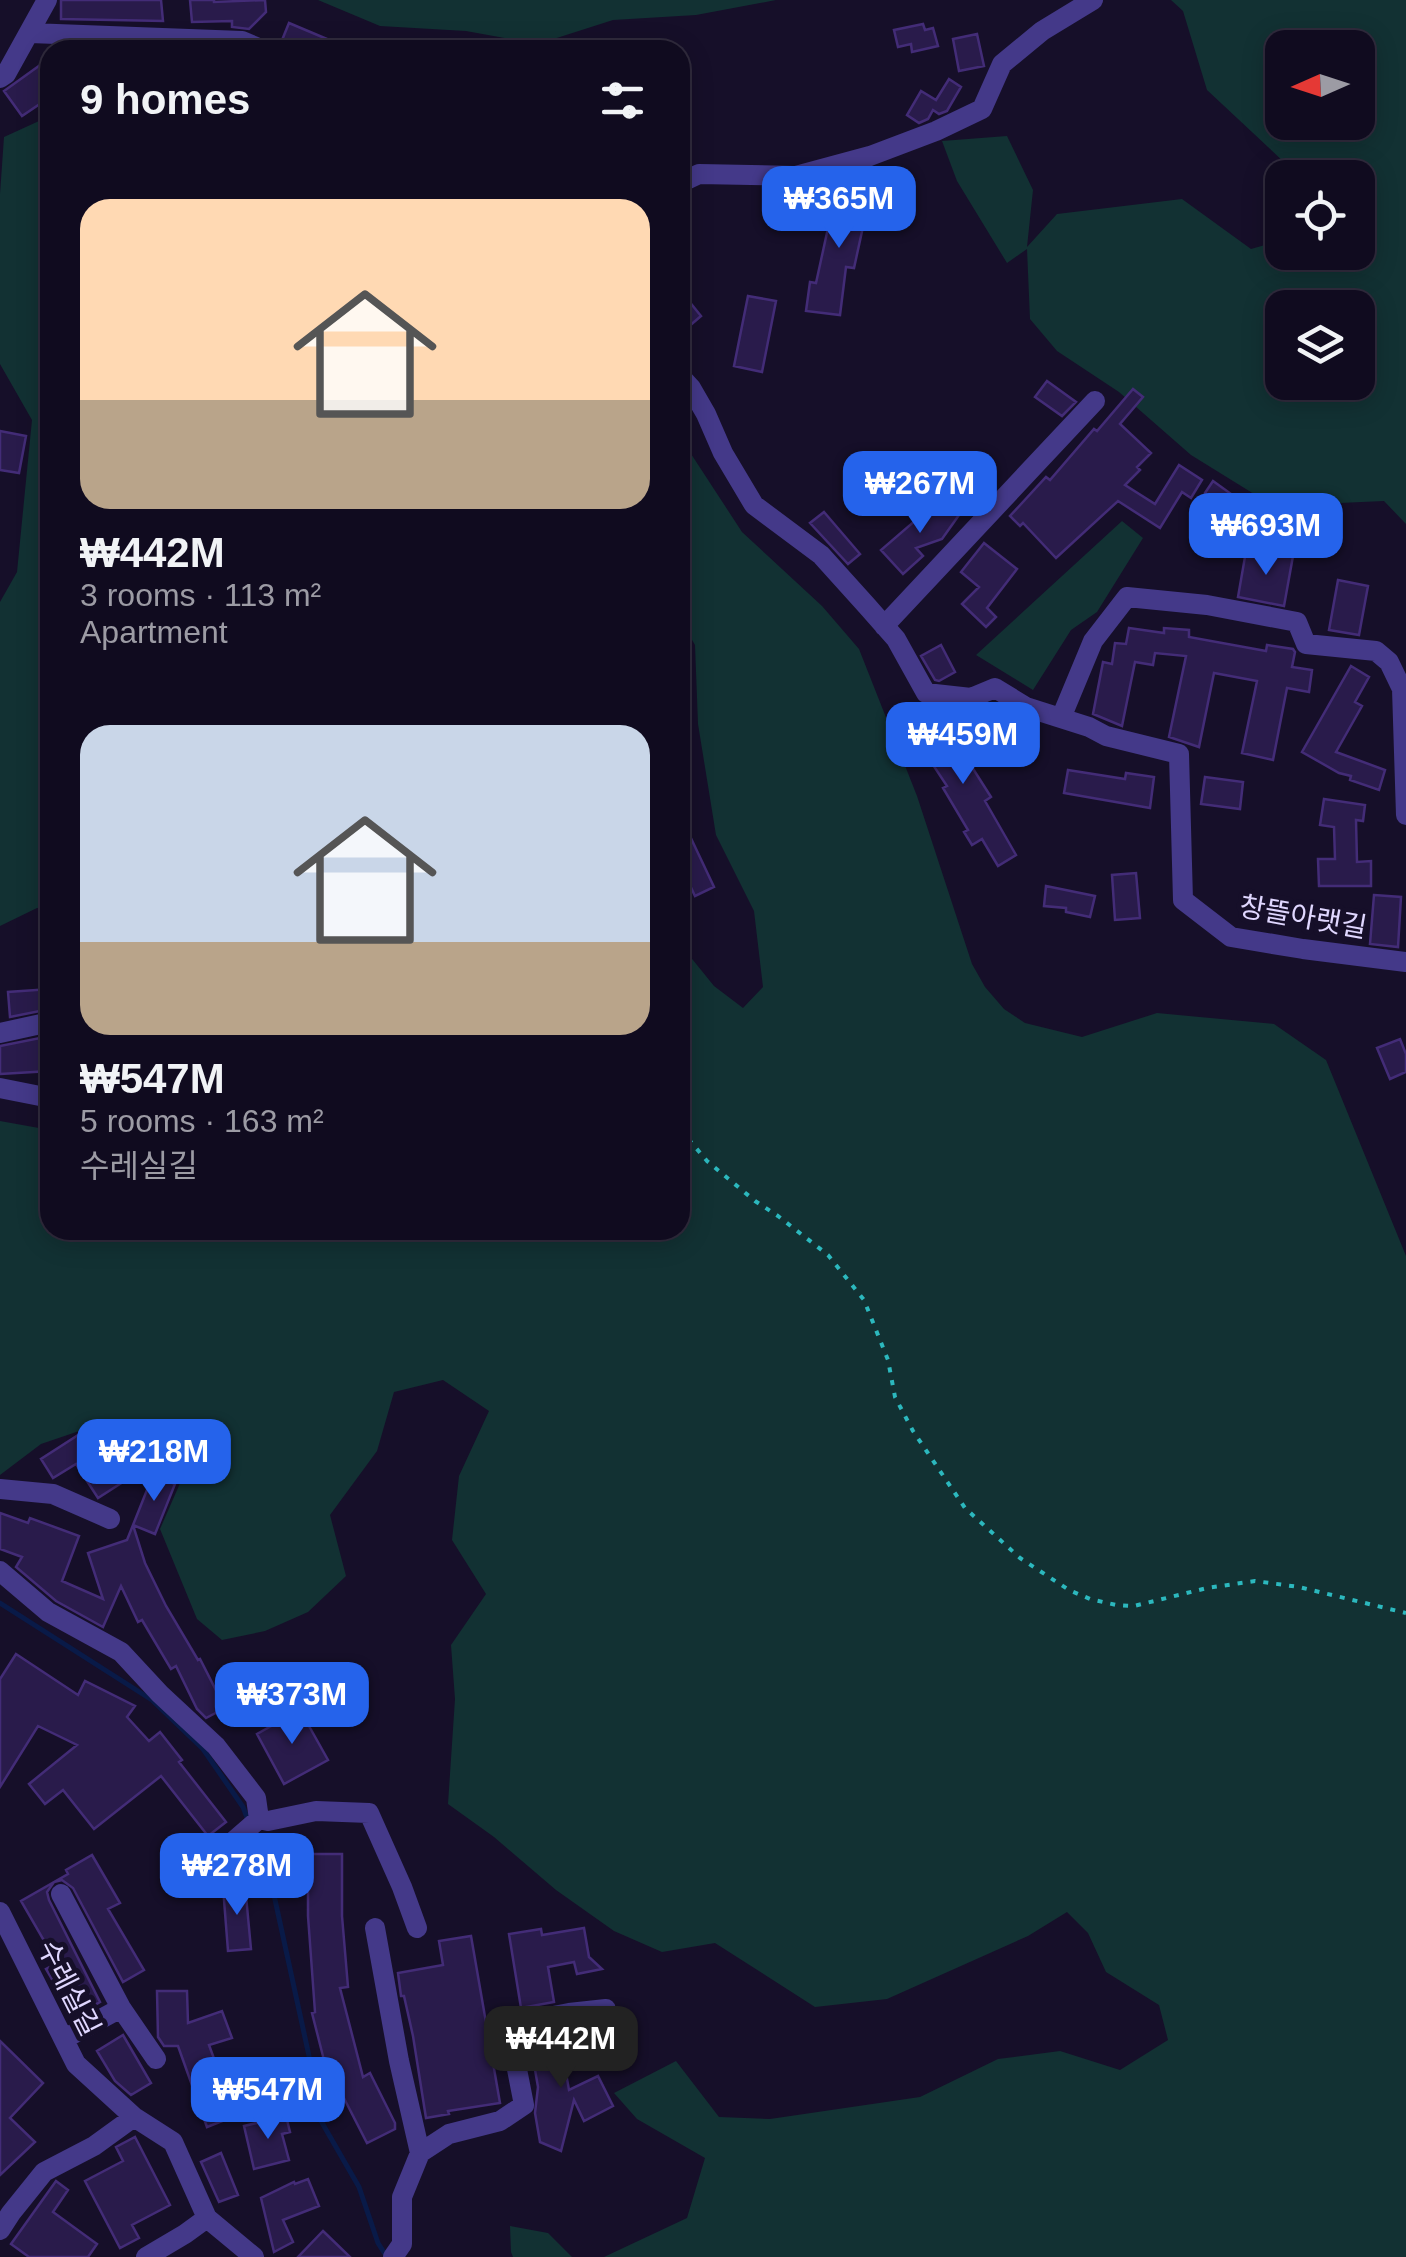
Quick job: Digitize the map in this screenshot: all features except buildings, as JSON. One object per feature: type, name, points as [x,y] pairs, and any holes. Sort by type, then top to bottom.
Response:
[{"type":"street","points":[[0,78],[6,74],[47,0]]},
{"type":"street","points":[[690,178],[699,174],[796,176],[870,156],[936,131],[982,109],[1002,64],[1042,31],[1093,0]]},
{"type":"street","points":[[30,33],[216,40]]},
{"type":"street","name":"창뜰아랫길","points":[[690,387],[754,505],[821,555],[896,639],[926,692],[970,698],[995,688],[1026,708],[1106,736],[1178,754],[1183,900],[1231,938],[1406,962]]},
{"type":"street","points":[[884,626],[1095,402]]},
{"type":"street","points":[[1061,718],[1093,641],[1126,596],[1207,605],[1297,622],[1306,644],[1376,651],[1389,662],[1402,690],[1406,815]]},
{"type":"street","points":[[0,1033],[40,1024]]},
{"type":"street","points":[[0,1088],[40,1096]]},
{"type":"street","points":[[0,1489],[53,1494],[110,1519]]},
{"type":"street","points":[[0,1571],[48,1612],[121,1652],[216,1746],[256,1798],[258,1819]]},
{"type":"street","points":[[258,1819],[268,1821],[316,1811],[368,1812],[416,1928]]},
{"type":"street","points":[[190,1879],[258,1819]]},
{"type":"street","points":[[61,1894],[121,2008],[156,2060]]},
{"type":"street","name":"수레실길","points":[[0,1912],[10,1949],[76,2064],[134,2117],[173,2142],[207,2218],[254,2257]]},
{"type":"street","points":[[376,1928],[420,2153]]},
{"type":"street","points":[[64,2039],[121,2008]]},
{"type":"street","points":[[395,2254],[402,2244],[402,2197],[420,2153],[449,2134],[500,2121],[524,2105],[512,2024],[606,2009]]},
{"type":"street","points":[[0,2230],[44,2172],[94,2146],[134,2117]]},
{"type":"street","points":[[146,2257],[207,2218]]},
{"type":"path","points":[[690,1141],[707,1161],[828,1256],[854,1287],[864,1300],[888,1360],[895,1396],[933,1463],[965,1508],[1020,1558],[1069,1590],[1090,1600],[1116,1605],[1134,1606],[1207,1588],[1255,1582],[1299,1586],[1406,1613]]},
{"type":"green space","points":[[318,0],[776,0],[696,15],[613,20],[550,40],[380,26]]},
{"type":"green space","points":[[1171,0],[1406,0],[1406,524],[1384,501],[1295,505],[1254,494],[1191,455],[1119,392],[1057,351],[1030,319],[1027,249],[1007,263],[957,181],[942,141],[1007,136],[1033,190],[1027,247],[1057,214],[1182,199],[1251,249],[1265,245],[1265,270],[1375,270],[1375,160],[1282,160],[1207,90],[1183,11]]},
{"type":"green space","points":[[40,121],[40,908],[0,926],[0,602],[17,572],[32,420],[0,364],[4,137]]},
{"type":"green space","points":[[690,452],[742,532],[822,606],[859,649],[917,796],[972,964],[1004,1009],[1025,1023],[1082,1037],[1157,1013],[1274,1024],[1326,1060],[1406,1256],[1406,2257],[604,2257],[687,2218],[705,2158],[637,2119],[614,2093],[676,2061],[719,2117],[770,2119],[920,2097],[998,2059],[1060,2051],[1120,2070],[1168,2040],[1159,2005],[1106,1972],[1088,1933],[1067,1912],[1028,1936],[887,1999],[815,2007],[715,1943],[662,1952],[614,1931],[448,1804],[455,1699],[451,1645],[486,1594],[452,1540],[459,1476],[489,1411],[443,1380],[394,1392],[377,1451],[330,1515],[346,1576],[308,1612],[265,1631],[222,1640],[197,1619],[160,1529],[181,1481],[130,1443],[94,1426],[41,1444],[0,1475],[0,1121],[40,1128],[40,1240],[690,1240],[690,956],[714,986],[743,1008],[763,987],[754,911],[716,835],[698,724],[695,645],[690,636]]},
{"type":"green space","points":[[1122,521],[1143,538],[1097,612],[1071,630],[1033,690],[976,655]]},
{"type":"green space","points":[[510,2226],[548,2233],[572,2257],[513,2257]]},
{"type":"waterway","points":[[0,1603],[152,1700],[203,1749],[248,1820]]},
{"type":"waterway","points":[[252,1830],[269,1872],[309,2056],[317,2114],[359,2187],[385,2254]]}]
